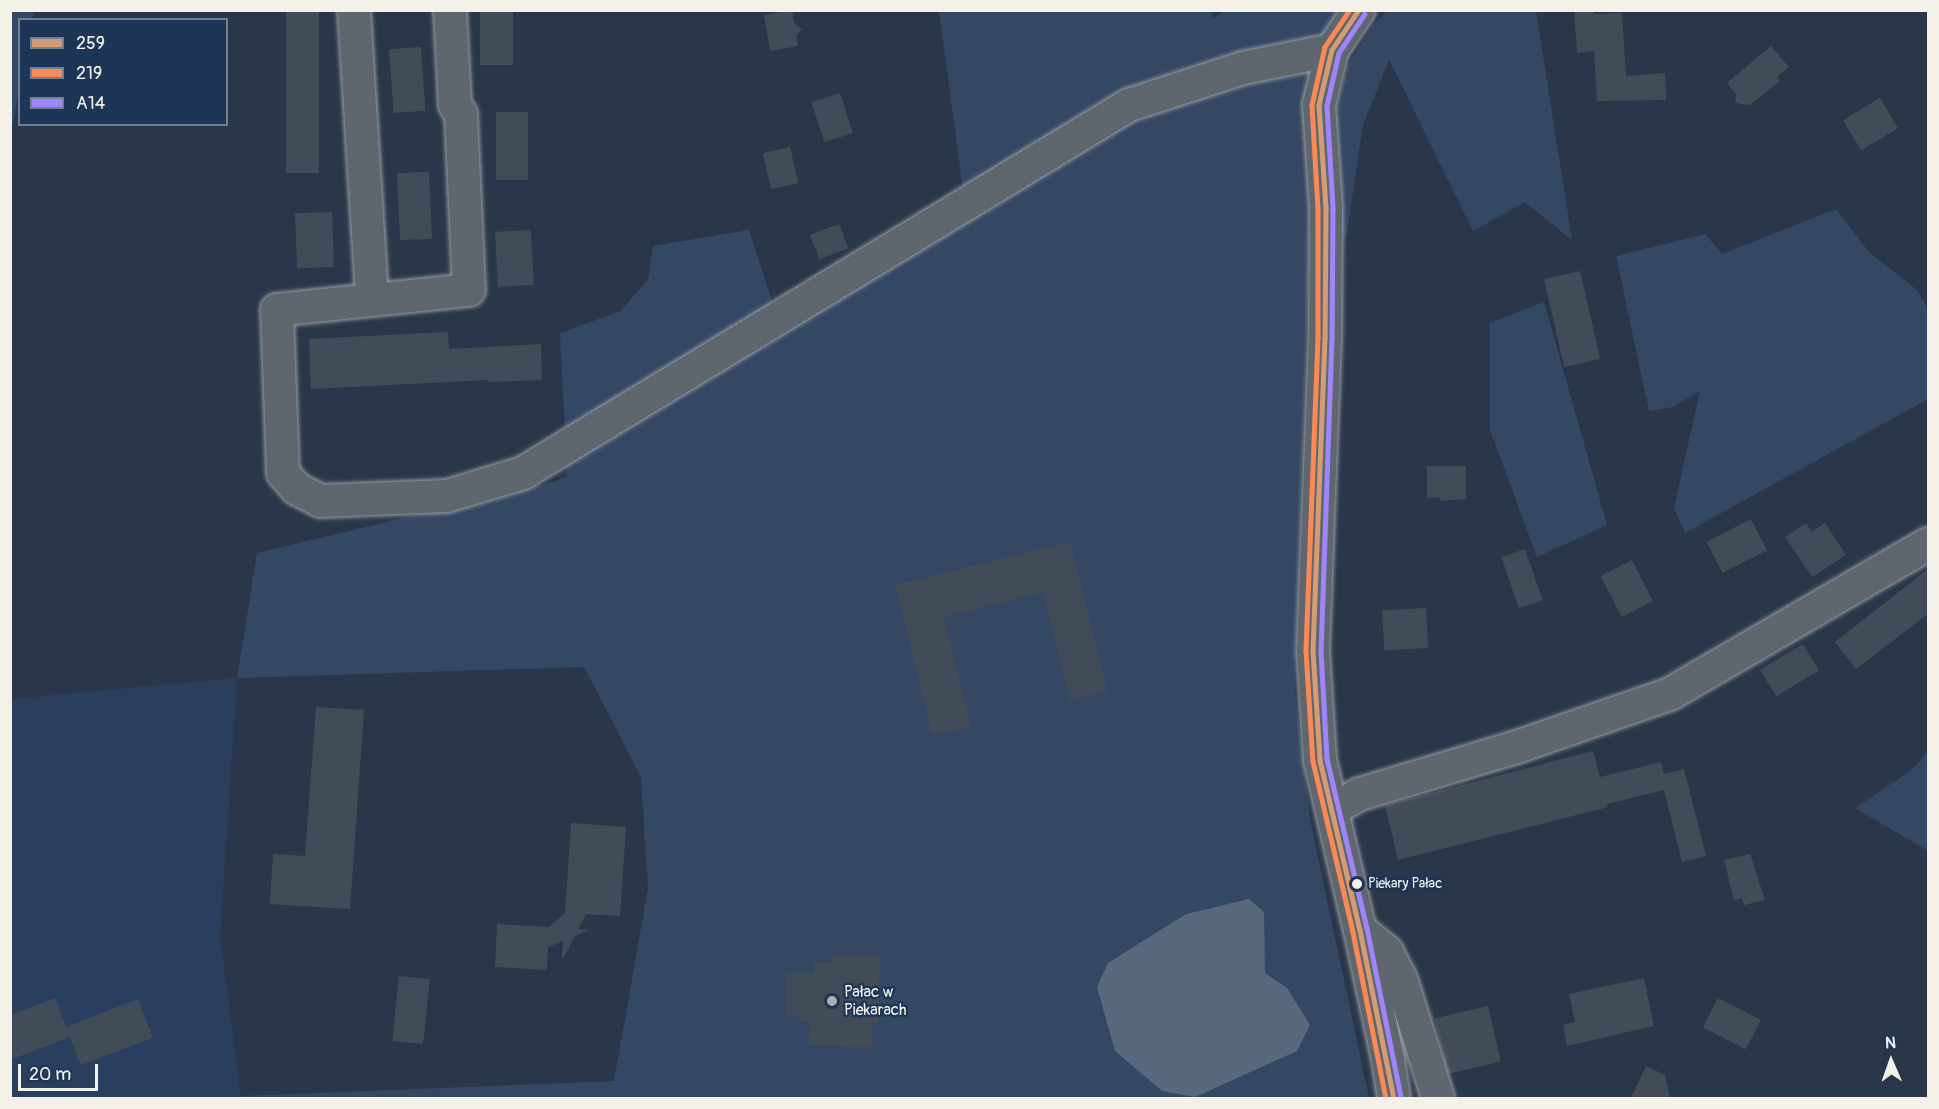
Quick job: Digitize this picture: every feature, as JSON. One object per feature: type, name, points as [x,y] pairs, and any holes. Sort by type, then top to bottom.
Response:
[{"type":"street","points":[[354,10],[372,298]]},
{"type":"street","points":[[450,10],[455,105],[461,114],[468,290],[372,298],[277,310],[283,473],[297,489],[321,501],[447,496],[523,474],[1129,105],[1243,68],[1332,50]]},
{"type":"street","points":[[1359,10],[1332,50],[1319,105],[1326,208],[1325,327],[1313,651],[1320,760],[1360,930],[1394,1098]]},
{"type":"street","points":[[1332,810],[1360,794],[1517,747],[1670,694],[1929,544]]},
{"type":"street","points":[[1360,930],[1387,952],[1401,979],[1438,1098]]},
{"type":"shaded area","points":[[11,10],[34,11],[32,18],[18,18],[18,96],[12,128]]},
{"type":"shaded area","points":[[1212,10],[1213,18],[1225,11],[1341,11],[1319,38],[963,190],[939,11]]},
{"type":"shaded area","points":[[1387,11],[1536,11],[1572,240],[1525,202],[1473,231],[1389,60],[1363,125],[1346,239],[1337,235],[1333,121],[1347,67],[1372,27]]},
{"type":"shaded area","points":[[1315,64],[1294,689],[1311,824],[1369,1098],[241,1098],[241,1096],[614,1081],[648,889],[641,777],[584,667],[237,678],[257,553],[557,481],[567,475],[560,333],[621,311],[648,279],[653,246],[749,230],[781,329],[1132,114]]},
{"type":"shaded area","points":[[1836,209],[1870,253],[1917,290],[1928,309],[1928,399],[1685,533],[1674,508],[1700,391],[1673,407],[1649,411],[1616,256],[1705,234],[1722,254]]},
{"type":"shaded area","points":[[1544,302],[1607,525],[1537,557],[1490,430],[1490,323]]},
{"type":"shaded area","points":[[237,678],[220,937],[241,1098],[11,1098],[11,699]]},
{"type":"shaded area","points":[[1928,751],[1928,851],[1855,808],[1913,769]]},
{"type":"shaded area","points":[[1249,899],[1264,912],[1265,973],[1287,988],[1310,1025],[1297,1051],[1195,1097],[1162,1091],[1115,1051],[1097,987],[1108,963],[1186,914]]},
{"type":"building","points":[[286,10],[319,10],[319,173],[286,173]]},
{"type":"building","points":[[480,10],[513,10],[513,65],[480,65]]},
{"type":"building","points":[[792,10],[794,23],[802,29],[796,36],[798,46],[770,51],[764,15]]},
{"type":"building","points":[[1574,10],[1594,10],[1594,14],[1622,13],[1626,76],[1665,73],[1666,100],[1597,101],[1594,51],[1577,53]]},
{"type":"building","points":[[1771,46],[1789,67],[1777,77],[1780,81],[1750,105],[1735,103],[1736,94],[1727,83]]},
{"type":"building","points":[[421,47],[425,111],[394,113],[389,49]]},
{"type":"building","points":[[840,93],[853,133],[824,142],[811,102]]},
{"type":"building","points":[[1880,98],[1898,128],[1861,150],[1843,120]]},
{"type":"building","points":[[496,112],[528,112],[528,180],[496,180]]},
{"type":"building","points":[[790,147],[798,183],[771,189],[763,153]]},
{"type":"building","points":[[429,172],[432,239],[400,240],[397,174]]},
{"type":"building","points":[[332,212],[334,267],[297,268],[295,213]]},
{"type":"building","points":[[839,224],[848,248],[819,259],[810,235]]},
{"type":"building","points":[[531,230],[534,285],[498,287],[495,232]]},
{"type":"building","points":[[1580,271],[1600,359],[1564,367],[1544,279]]},
{"type":"building","points":[[448,332],[449,349],[541,344],[542,380],[488,382],[488,380],[311,389],[309,339]]},
{"type":"building","points":[[1427,466],[1466,466],[1466,499],[1440,501],[1440,497],[1427,498]]},
{"type":"building","points":[[1751,519],[1767,550],[1722,573],[1706,542]]},
{"type":"building","points":[[1806,523],[1812,532],[1825,523],[1846,555],[1812,577],[1785,537]]},
{"type":"building","points":[[1070,542],[1107,691],[1070,700],[1043,592],[944,617],[971,726],[932,735],[895,585]]},
{"type":"building","points":[[1525,549],[1543,600],[1519,608],[1501,557]]},
{"type":"building","points":[[1632,560],[1653,601],[1622,617],[1601,576]]},
{"type":"building","points":[[1929,568],[1929,613],[1856,669],[1835,642]]},
{"type":"building","points":[[1426,608],[1428,648],[1384,650],[1382,610]]},
{"type":"building","points":[[1803,644],[1819,671],[1776,696],[1760,670]]},
{"type":"building","points":[[316,707],[364,710],[350,909],[270,904],[273,854],[305,856]]},
{"type":"building","points":[[1593,751],[1600,777],[1661,762],[1664,774],[1684,769],[1706,856],[1682,862],[1664,790],[1607,804],[1608,807],[1398,860],[1385,805]]},
{"type":"building","points":[[571,823],[626,827],[620,916],[586,914],[578,929],[589,930],[575,936],[562,960],[563,941],[548,947],[547,970],[495,967],[497,924],[549,927],[565,913]]},
{"type":"building","points":[[1750,854],[1765,900],[1744,905],[1742,898],[1734,900],[1724,860]]},
{"type":"building","name":"Pałac w Piekarach","points":[[832,956],[880,956],[878,1023],[873,1023],[872,1047],[809,1046],[810,1022],[801,1022],[801,1015],[786,1015],[786,973],[814,973],[814,962],[832,962]]},
{"type":"building","points":[[399,976],[430,979],[423,1044],[392,1041]]},
{"type":"building","points":[[1644,978],[1654,1026],[1567,1046],[1563,1025],[1575,1022],[1569,994]]},
{"type":"building","points":[[55,998],[66,1027],[138,999],[153,1038],[81,1065],[70,1037],[10,1060],[10,1015]]},
{"type":"building","points":[[1718,998],[1761,1020],[1746,1049],[1703,1027]]},
{"type":"building","points":[[1488,1006],[1501,1062],[1447,1074],[1434,1018]]},
{"type":"building","points":[[1646,1066],[1665,1075],[1670,1098],[1631,1098]]},
{"type":"transit line","name":"219","points":[[1350,10],[1325,47],[1312,105],[1318,208],[1318,338],[1306,651],[1313,761],[1353,932],[1386,1098]]},
{"type":"transit line","name":"259","points":[[1359,10],[1332,50],[1319,105],[1326,208],[1325,338],[1313,651],[1320,760],[1360,930],[1394,1098]]},
{"type":"transit line","name":"A14","points":[[1365,14],[1339,53],[1327,106],[1333,208],[1332,338],[1321,651],[1327,759],[1367,928],[1401,1097]]},
{"type":"place","name":"Piekary Pałac","points":[[1357,884]]},
{"type":"place","name":"Pałac w Piekarach","points":[[832,1001]]}]
